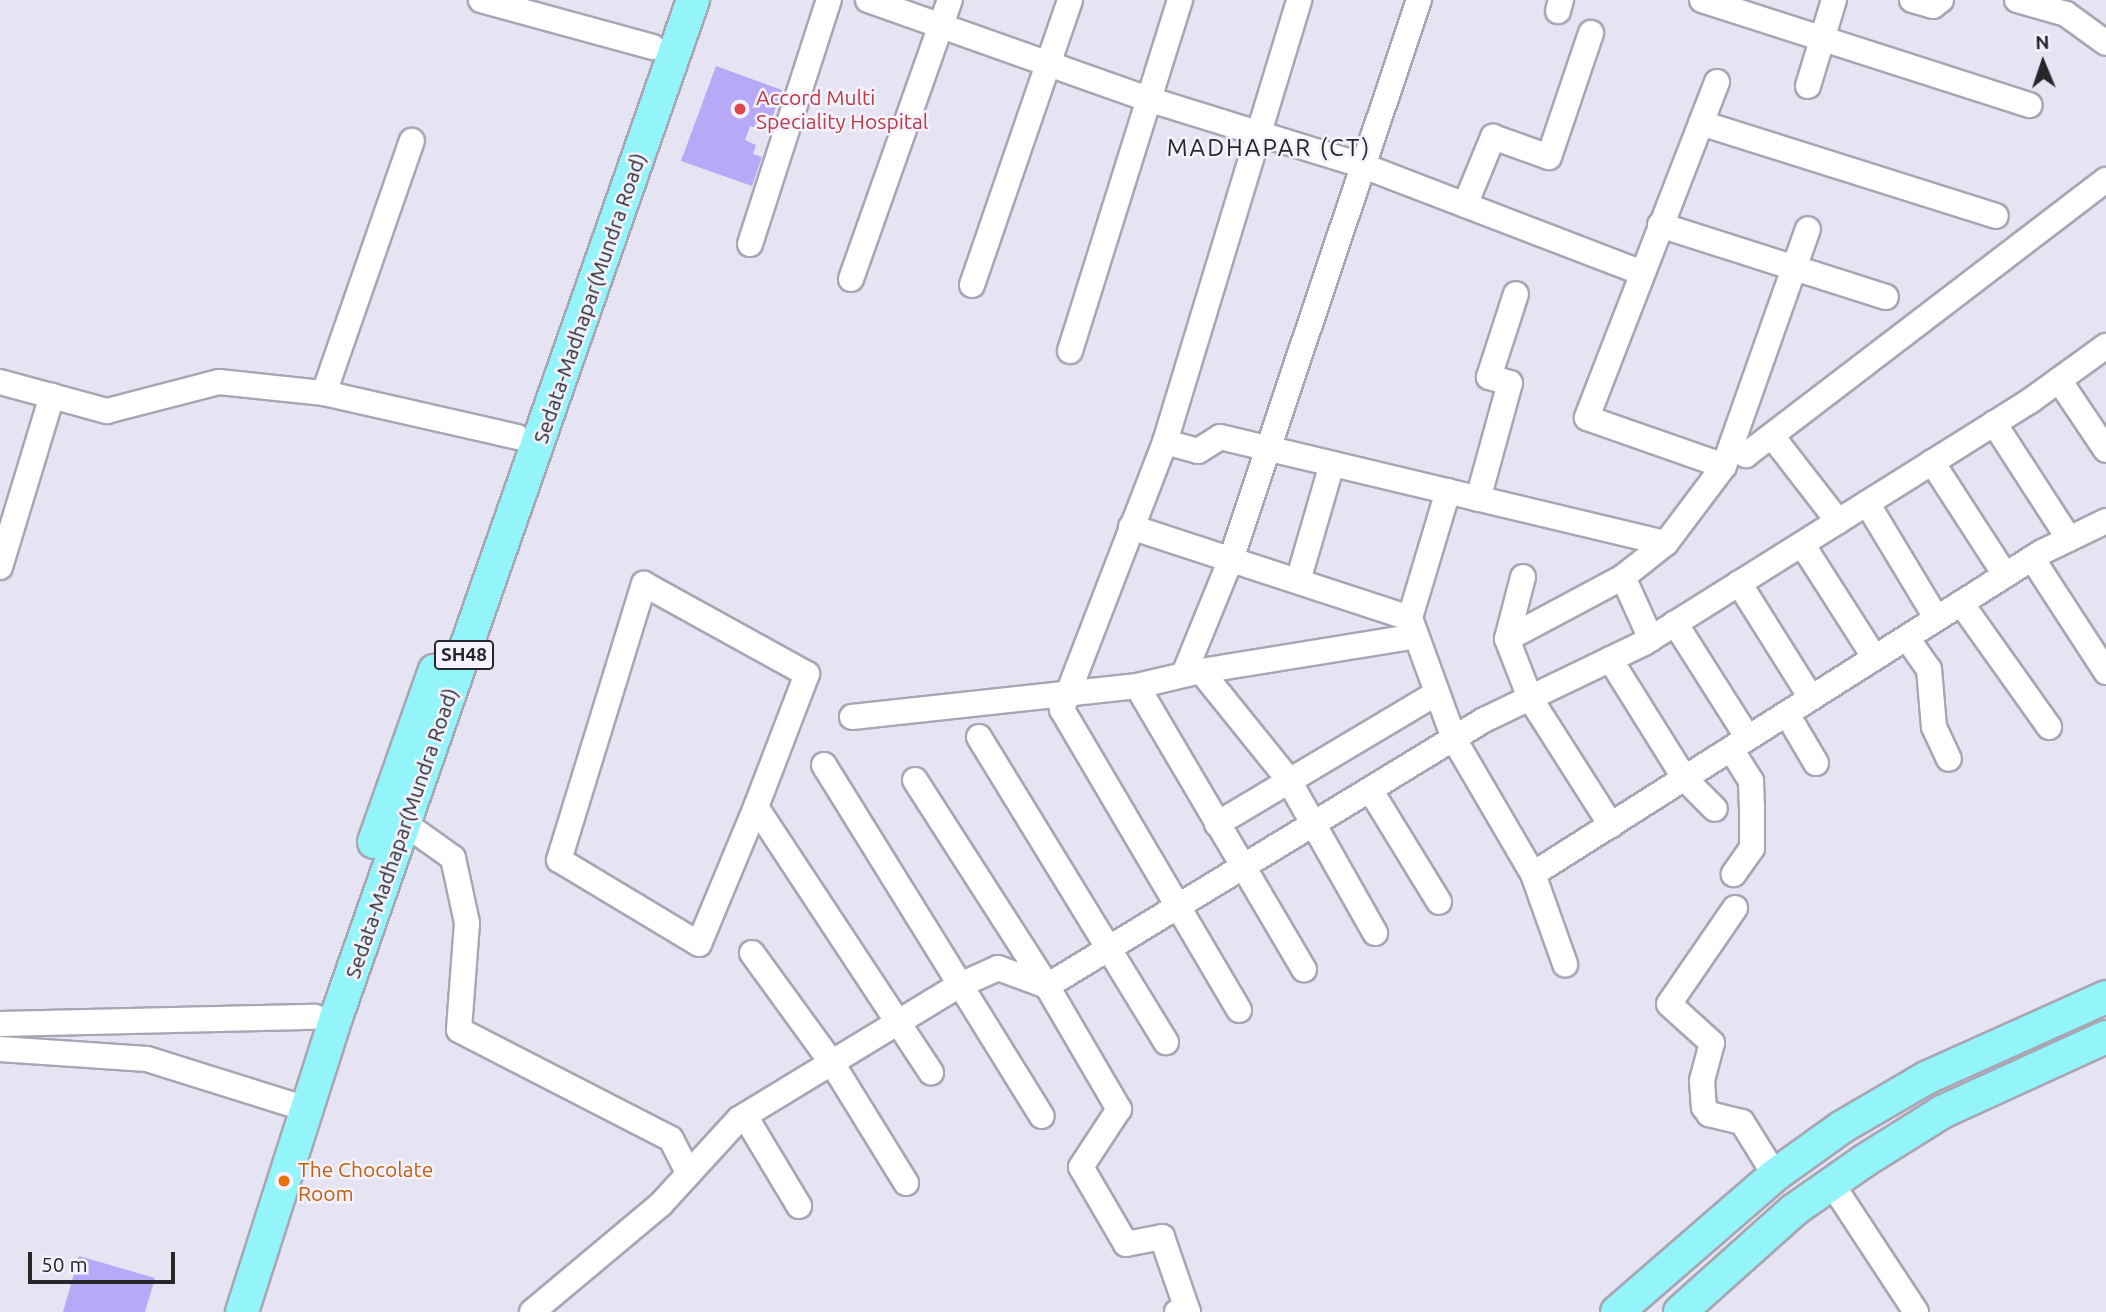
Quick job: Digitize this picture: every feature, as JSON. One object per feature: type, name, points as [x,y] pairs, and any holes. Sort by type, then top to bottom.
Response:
[{"type":"main road","name":"Sedata-Madhapar(Mundra Road)","points":[[242,1312],[296,1106],[314,1017],[670,0]]},
{"type":"main road","name":"Sedata-Madhapar(Mundra Road)","points":[[219,1312],[404,823],[693,0]]},
{"type":"main road","points":[[1617,1312],[1775,1175],[1842,1127],[1928,1077],[2106,998]]},
{"type":"main road","points":[[1680,1312],[1794,1210],[1942,1112],[2106,1037]]},
{"type":"street","points":[[481,0],[653,47]]},
{"type":"street","points":[[750,244],[829,0]]},
{"type":"street","points":[[868,0],[1052,62],[1151,100],[1259,131],[1361,165],[1640,272]]},
{"type":"street","points":[[851,279],[950,0]]},
{"type":"street","points":[[972,285],[1052,62],[1070,0]]},
{"type":"street","points":[[1070,351],[1151,100],[1180,0]]},
{"type":"street","points":[[1239,1010],[1177,909],[1062,709],[1165,442],[1299,0]]},
{"type":"street","points":[[1193,672],[1361,165],[1419,0]]},
{"type":"street","points":[[1702,0],[2030,105]]},
{"type":"street","points":[[1808,86],[1834,0]]},
{"type":"street","points":[[1912,0],[1933,6],[1941,0]]},
{"type":"street","points":[[2017,0],[2066,15],[2106,43]]},
{"type":"street","points":[[1465,205],[1493,137],[1549,158],[1591,33]]},
{"type":"street","points":[[1717,82],[1640,272],[1587,418],[1728,455],[1746,455],[2106,180]]},
{"type":"street","points":[[1701,123],[1996,216]]},
{"type":"street","points":[[324,393],[412,141]]},
{"type":"street","points":[[1660,225],[1886,298]]},
{"type":"street","points":[[1507,639],[1623,577],[1666,543],[1728,455],[1808,229]]},
{"type":"street","points":[[1478,499],[1510,383],[1489,377],[1516,293]]},
{"type":"street","points":[[1047,986],[1314,827],[1454,739],[1530,698],[1651,639],[1994,423],[2106,346]]},
{"type":"street","points":[[2059,380],[2106,450]]},
{"type":"street","points":[[0,382],[107,411],[219,382],[324,393],[517,437]]},
{"type":"street","points":[[0,567],[52,396]]},
{"type":"street","points":[[1994,423],[2069,539]]},
{"type":"street","points":[[1772,436],[1838,521]]},
{"type":"street","points":[[1165,442],[1198,451],[1220,437],[1666,543]]},
{"type":"street","points":[[1932,462],[2005,575]]},
{"type":"street","points":[[1298,582],[1332,464]]},
{"type":"street","points":[[1448,491],[1413,627],[1435,694],[1454,739],[1534,874],[1564,964]]},
{"type":"street","points":[[1867,503],[1937,619]]},
{"type":"street","points":[[1131,527],[1298,582],[1413,627]]},
{"type":"street","points":[[1534,874],[2032,558],[2069,539],[2104,528]]},
{"type":"street","points":[[1802,544],[1875,658]]},
{"type":"street","points":[[2032,558],[2106,672]]},
{"type":"street","points":[[1523,577],[1507,639],[1530,698],[1611,825]]},
{"type":"street","points":[[1623,577],[1651,639]]},
{"type":"street","points":[[1739,583],[1811,698]]},
{"type":"street","points":[[644,584],[807,674],[756,807],[699,944],[559,860],[644,584]]},
{"type":"street","points":[[1961,603],[2049,727]]},
{"type":"street","points":[[1675,623],[1739,744],[1751,781],[1752,848],[1734,874]]},
{"type":"street","points":[[852,718],[1138,686],[1193,672],[1413,627]]},
{"type":"street","points":[[1907,638],[1929,669],[1934,727],[1949,759]]},
{"type":"street","points":[[1610,659],[1685,779],[1715,809]]},
{"type":"street","points":[[1193,672],[1288,779],[1376,933]]},
{"type":"street","points":[[1138,686],[1243,870],[1304,969]]},
{"type":"street","points":[[1217,824],[1288,779],[1435,694]]},
{"type":"street","points":[[1787,714],[1816,763]]},
{"type":"street","points":[[979,737],[1111,948],[1166,1042]]},
{"type":"street","points":[[824,765],[958,986],[1042,1116]]},
{"type":"street","points":[[915,780],[1047,986],[1119,1109],[1081,1167],[1126,1244],[1162,1237],[1188,1312],[1177,1312]]},
{"type":"street","points":[[1371,791],[1439,902]]},
{"type":"street","points":[[756,807],[931,1072]]},
{"type":"street","points":[[404,823],[453,858],[467,923],[459,1030],[671,1139],[689,1174]]},
{"type":"street","points":[[1735,908],[1669,1004],[1712,1043],[1702,1081],[1704,1107],[1709,1114],[1742,1122],[1775,1175]]},
{"type":"street","points":[[752,953],[832,1063],[906,1183]]},
{"type":"street","points":[[532,1312],[661,1204],[745,1116],[958,986],[998,968],[1047,986]]},
{"type":"street","points":[[0,1024],[314,1017]]},
{"type":"street","points":[[0,1048],[147,1059],[296,1106]]},
{"type":"street","points":[[745,1116],[799,1206]]},
{"type":"street","points":[[1832,1184],[1916,1312]]},
{"type":"building","points":[[716,66],[782,90],[771,121],[760,117],[756,128],[750,126],[745,140],[756,145],[753,154],[762,157],[752,186],[681,161]]},
{"type":"building","points":[[79,1256],[155,1278],[145,1312],[63,1312]]},
{"type":"place","name":"Accord Multi Speciality Hospital","points":[[740,109]]},
{"type":"place","name":"The Chocolate Room","points":[[284,1181]]},
{"type":"district","name":"MADHAPAR (CT)","points":[[1269,148]]}]
